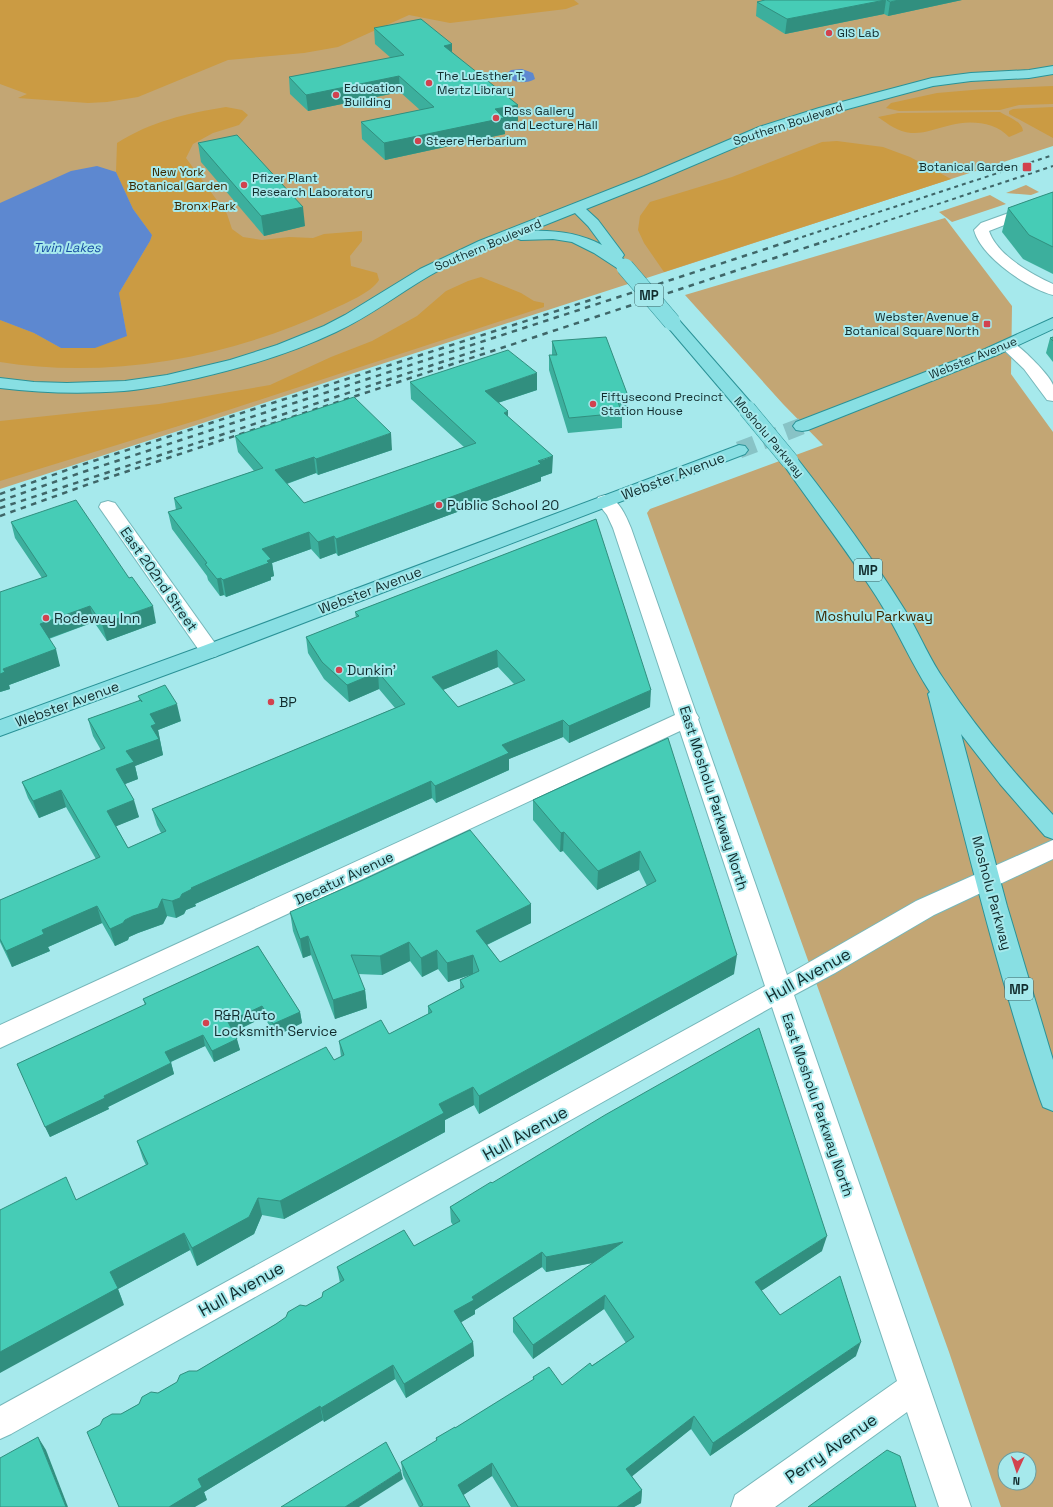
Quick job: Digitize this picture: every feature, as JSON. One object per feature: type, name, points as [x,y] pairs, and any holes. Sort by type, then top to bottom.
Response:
[{"type":"main road","name":"Southern Boulevard","points":[[0,383],[34,387],[67,388],[125,386],[167,380],[235,364],[283,348],[330,329],[351,318],[425,272],[496,239],[668,171],[764,130],[824,111],[950,79],[1029,74],[1053,70]]},
{"type":"main road","name":"Southern Boulevard","points":[[905,90],[962,84],[1053,81]]},
{"type":"main road","name":"Mosholu Parkway","points":[[576,208],[593,223],[625,267],[790,461],[843,532],[878,584],[937,685],[1006,776],[1053,830]]},
{"type":"main road","points":[[496,239],[544,234],[570,237],[583,240],[600,248],[625,267]]},
{"type":"main road","name":"Webster Avenue","points":[[802,426],[1008,345],[1053,323]]},
{"type":"main road","name":"Webster Avenue","points":[[0,728],[210,651],[739,450]]},
{"type":"main road","name":"Mosholu Parkway","points":[[937,685],[988,879],[1033,1040],[1053,1099]]},
{"type":"street","points":[[1053,201],[986,226],[981,230],[983,236],[1006,264],[1021,274],[1053,290]]},
{"type":"street","points":[[1008,345],[1030,366],[1053,396]]},
{"type":"street","name":"East Mosholu Parkway North","points":[[605,501],[616,514],[622,528],[688,718],[779,991],[955,1507]]},
{"type":"street","name":"East 202nd Street","points":[[108,507],[210,651]]},
{"type":"street","name":"Decatur Avenue","points":[[0,1037],[688,718]]},
{"type":"street","name":"Hull Avenue","points":[[0,1423],[826,966],[925,908],[1053,849]]},
{"type":"street","name":"Perry Avenue","points":[[747,1507],[914,1388]]},
{"type":"green space","name":"New York Botanical Garden","points":[[0,0],[1053,0],[1053,146],[0,489]]},
{"type":"green space","points":[[0,0],[574,0],[579,4],[566,9],[450,23],[409,15],[338,47],[304,53],[228,60],[138,97],[107,102],[88,103],[18,98],[27,94],[0,84]]},
{"type":"green space","points":[[1053,86],[1053,104],[1019,105],[1000,110],[899,111],[886,108],[891,103],[937,93]]},
{"type":"green space","name":"Bronx Park","points":[[226,107],[242,110],[248,115],[239,125],[213,133],[193,144],[186,158],[227,214],[232,229],[243,237],[262,240],[289,237],[313,238],[324,234],[362,231],[362,241],[350,256],[351,266],[377,273],[379,280],[375,285],[351,301],[293,326],[253,340],[211,352],[127,366],[84,368],[42,367],[0,362],[0,320],[34,333],[61,348],[127,336],[119,293],[150,241],[152,235],[133,209],[116,172],[117,143],[142,129],[169,119]]},
{"type":"green space","points":[[1053,107],[1053,138],[1009,114],[1009,111],[1013,109]]},
{"type":"green space","points":[[1000,112],[1017,122],[1023,131],[1009,137],[997,128],[990,125],[958,123],[926,132],[911,133],[897,129],[878,117],[898,113]]},
{"type":"green space","points":[[837,141],[883,147],[910,157],[951,179],[664,272],[644,243],[638,230],[640,216],[650,202],[732,177],[822,142]]},
{"type":"green space","points":[[1026,185],[1039,192],[1031,195],[1006,193]]},
{"type":"green space","points":[[990,195],[1006,204],[952,222],[939,212]]},
{"type":"green space","name":"Moshulu Parkway","points":[[945,218],[1012,306],[1011,374],[1053,432],[1053,1507],[1001,1507],[949,1352],[647,513],[650,509],[823,445],[783,404],[685,295]]},
{"type":"green space","points":[[481,277],[521,293],[534,301],[544,303],[544,307],[198,420],[0,481],[0,421],[159,404],[270,385],[331,357],[372,341],[417,316],[446,291]]},
{"type":"water","points":[[522,69],[533,73],[535,79],[528,82],[518,82],[508,78],[506,74],[511,70]]},
{"type":"water","name":"Twin Lakes","points":[[97,166],[116,172],[133,209],[152,235],[150,241],[119,293],[127,336],[95,348],[61,348],[34,333],[0,320],[0,203],[71,171]]},
{"type":"building","points":[[765,0],[885,0],[787,19],[757,2]]},
{"type":"building","points":[[887,0],[899,0],[890,2]]},
{"type":"building","points":[[421,19],[452,44],[444,46],[518,105],[495,109],[504,118],[384,143],[361,122],[434,107],[399,76],[306,95],[289,77],[404,55],[374,28]]},
{"type":"building","points":[[237,135],[303,207],[261,216],[198,143]]},
{"type":"building","points":[[1053,192],[1053,247],[1029,235],[1008,208]]},
{"type":"building","points":[[606,337],[628,396],[616,397],[622,413],[569,418],[549,355],[557,355],[552,341]]},
{"type":"building","points":[[508,350],[537,373],[485,391],[508,411],[504,413],[553,456],[538,461],[541,464],[336,539],[334,536],[318,542],[309,532],[262,549],[271,559],[267,561],[269,563],[223,580],[221,578],[217,579],[205,564],[207,563],[168,512],[182,508],[174,498],[263,468],[235,436],[354,397],[391,433],[316,459],[314,457],[275,470],[304,503],[476,443],[410,382]]},
{"type":"building","points":[[76,500],[129,578],[132,577],[153,606],[102,624],[90,606],[40,624],[56,649],[3,669],[5,672],[0,674],[0,592],[47,576],[11,522]]},
{"type":"building","points":[[596,519],[651,690],[569,726],[563,720],[502,745],[509,753],[435,786],[431,781],[191,888],[192,889],[182,894],[180,898],[172,901],[162,899],[158,908],[133,916],[110,929],[97,906],[42,930],[44,934],[6,951],[0,939],[0,900],[100,857],[61,790],[33,801],[22,782],[105,748],[88,719],[141,700],[138,696],[165,685],[177,704],[150,714],[156,724],[151,726],[159,739],[126,751],[134,762],[116,769],[134,800],[107,811],[128,848],[166,831],[152,809],[405,704],[378,672],[347,685],[322,662],[306,637],[359,616],[355,612]],"holes":[[[497,650],[525,680],[458,707],[432,677]]]},
{"type":"building","points":[[668,738],[737,955],[479,1096],[473,1087],[439,1104],[444,1113],[280,1201],[258,1198],[249,1217],[192,1248],[184,1233],[110,1272],[118,1288],[0,1352],[0,1210],[66,1177],[76,1200],[148,1164],[137,1141],[326,1047],[334,1060],[344,1055],[339,1041],[381,1020],[389,1034],[432,1012],[428,1006],[464,987],[460,980],[479,971],[473,955],[447,963],[437,950],[421,958],[409,942],[380,956],[351,955],[365,990],[333,1000],[308,936],[300,939],[290,912],[470,830],[531,904],[476,931],[500,962],[656,881],[640,851],[598,871],[564,832],[561,833],[533,800]]},
{"type":"building","points":[[258,946],[300,1012],[273,1024],[262,1006],[228,1022],[237,1039],[212,1051],[203,1035],[165,1052],[171,1063],[104,1096],[105,1098],[45,1127],[17,1064],[146,1004],[143,999]]},
{"type":"building","points":[[759,1028],[827,1236],[755,1282],[780,1315],[840,1276],[861,1342],[713,1443],[694,1416],[626,1469],[642,1490],[617,1507],[518,1507],[492,1463],[458,1485],[470,1507],[420,1507],[423,1505],[401,1462],[437,1440],[436,1438],[455,1428],[534,1379],[533,1377],[549,1367],[562,1385],[590,1363],[592,1366],[634,1337],[605,1295],[533,1345],[513,1318],[623,1242],[546,1257],[542,1252],[472,1297],[474,1300],[454,1311],[473,1342],[404,1384],[393,1365],[321,1408],[320,1406],[198,1479],[202,1487],[169,1507],[119,1507],[87,1432],[100,1425],[103,1419],[112,1414],[121,1414],[139,1404],[142,1397],[151,1392],[158,1393],[177,1382],[180,1375],[189,1371],[197,1371],[276,1324],[286,1317],[288,1312],[300,1305],[306,1306],[322,1297],[323,1292],[344,1280],[337,1267],[404,1230],[414,1246],[460,1221],[450,1207],[605,1115]]},
{"type":"building","points":[[38,1437],[66,1507],[0,1507],[0,1458]]},
{"type":"building","points":[[386,1442],[401,1471],[345,1507],[281,1507]]},
{"type":"building","points":[[887,1450],[900,1456],[916,1507],[808,1507]]},
{"type":"tunnel","points":[[739,450],[802,426]]},
{"type":"railway","points":[[787,242],[1053,155]]},
{"type":"railway","points":[[823,242],[1053,166]]},
{"type":"railway","points":[[0,501],[83,472],[790,241]]},
{"type":"railway","points":[[0,516],[92,483],[826,241]]},
{"type":"railway","points":[[0,494],[78,466],[606,295]]},
{"type":"railway","points":[[0,508],[484,348]]},
{"type":"place","name":"GIS Lab","points":[[829,33]]},
{"type":"place","name":"The LuEsther T. Mertz Library","points":[[429,83]]},
{"type":"place","name":"Education Building","points":[[336,95]]},
{"type":"place","name":"Ross Gallery and Lecture Hall","points":[[496,118]]},
{"type":"place","name":"Steere Herbarium","points":[[418,141]]},
{"type":"place","name":"Botanical Garden","points":[[1027,167]]},
{"type":"place","name":"Pfizer Plant Research Laboratory","points":[[244,185]]},
{"type":"place","name":"Webster Avenue & Botanical Square North","points":[[987,324]]},
{"type":"place","name":"Fiftysecond Precinct Station House","points":[[593,404]]},
{"type":"place","name":"Public School 20","points":[[439,505]]},
{"type":"place","name":"Rodeway Inn","points":[[46,618]]},
{"type":"place","name":"Dunkin'","points":[[339,670]]},
{"type":"place","name":"BP","points":[[271,702]]},
{"type":"place","name":"R&R Auto Locksmith Service","points":[[206,1023]]}]
